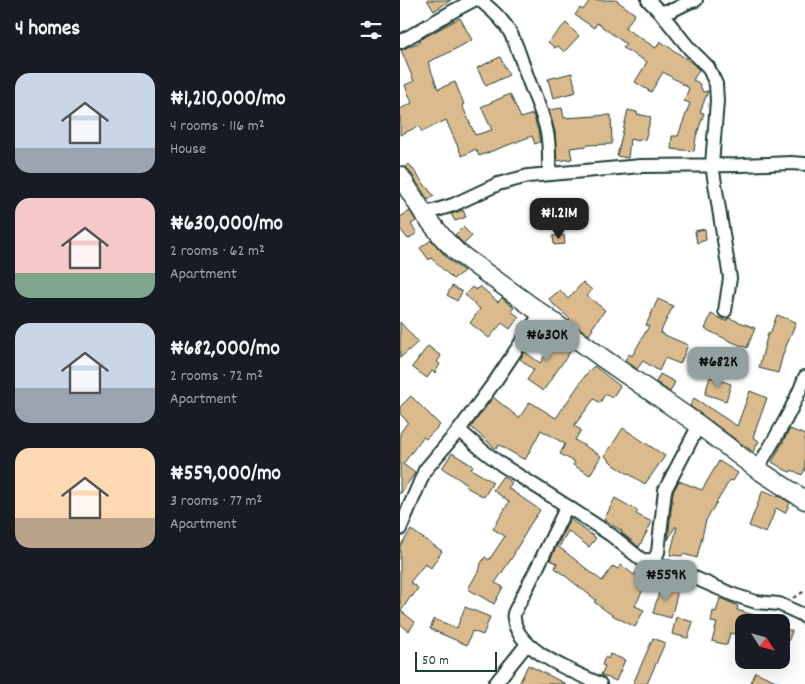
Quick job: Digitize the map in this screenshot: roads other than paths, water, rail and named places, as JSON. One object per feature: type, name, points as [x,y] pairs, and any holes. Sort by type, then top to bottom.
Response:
[{"type":"street","points":[[400,42],[474,0]]},
{"type":"street","points":[[480,0],[503,22],[516,46],[546,127],[550,149],[549,173]]},
{"type":"street","points":[[648,0],[708,67],[716,84],[712,165],[730,278],[725,311]]},
{"type":"street","points":[[660,12],[673,10],[696,0]]},
{"type":"street","points":[[424,214],[454,205],[498,184],[549,173],[641,166],[805,164]]},
{"type":"street","points":[[400,176],[424,214],[457,252],[604,359],[699,425],[757,469],[805,500]]},
{"type":"street","points":[[400,529],[425,470],[459,430],[496,380],[541,313]]},
{"type":"street","points":[[757,469],[800,393],[805,377]]},
{"type":"street","points":[[459,430],[502,465],[611,535],[642,560],[648,562],[653,560],[658,552],[665,490],[699,425]]},
{"type":"street","points":[[567,506],[515,611],[514,619],[516,627],[527,644],[556,664],[600,684]]},
{"type":"street","points":[[643,558],[734,595],[756,602],[779,604],[805,617]]},
{"type":"street","points":[[496,684],[527,644]]}]
